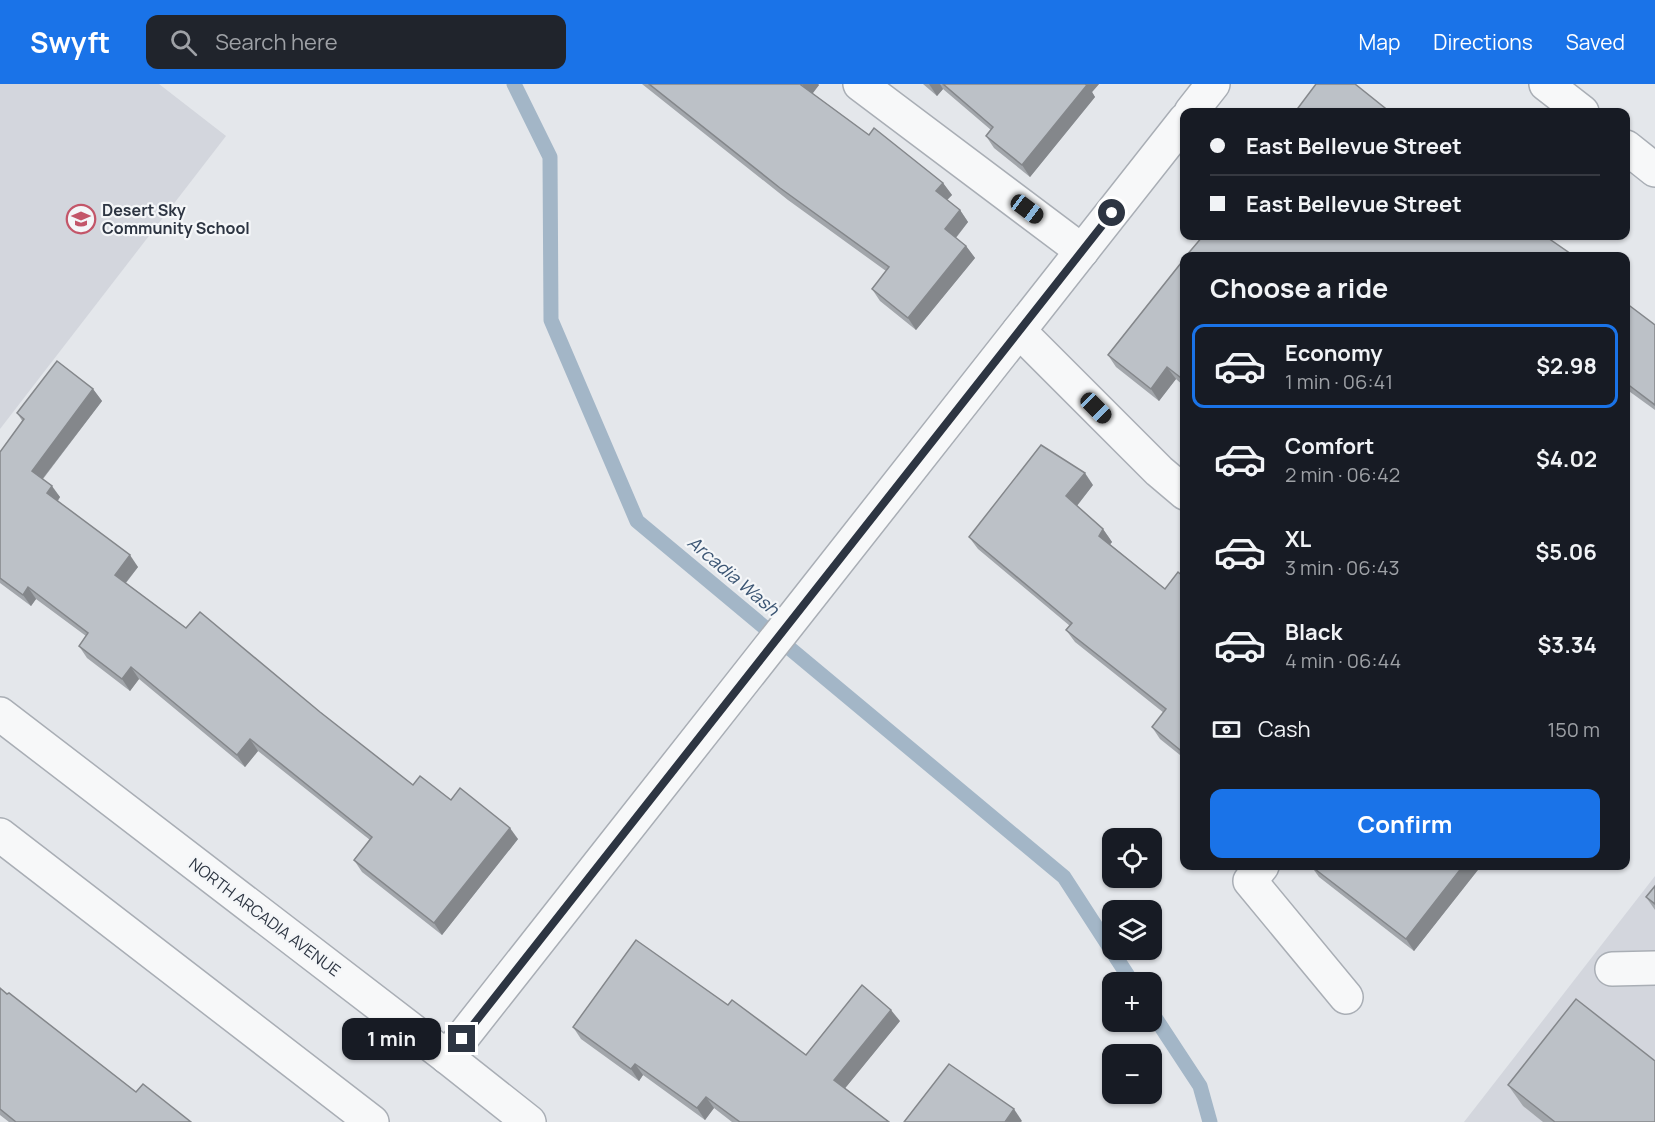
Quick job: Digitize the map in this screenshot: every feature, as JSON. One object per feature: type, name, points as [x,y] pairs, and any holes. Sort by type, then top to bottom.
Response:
[{"type":"street","points":[[860,84],[1082,251]]},
{"type":"street","points":[[1194,108],[1213,84]]},
{"type":"street","points":[[1546,84],[1577,108]]},
{"type":"street","points":[[447,1057],[1180,126]]},
{"type":"street","points":[[1630,150],[1655,170]]},
{"type":"street","points":[[1019,331],[1159,471],[1180,489]]},
{"type":"street","name":"NORTH ARCADIA AVENUE","points":[[0,714],[529,1122]]},
{"type":"street","points":[[0,835],[372,1122]]},
{"type":"street","points":[[1259,870],[1250,881],[1346,997]]},
{"type":"street","points":[[1612,969],[1655,968]]},
{"type":"shaded area","name":"Desert Sky Community School","points":[[0,84],[159,84],[226,136],[0,429]]},
{"type":"shaded area","points":[[1655,876],[1655,1122],[1464,1122]]},
{"type":"building","points":[[649,84],[802,84],[869,135],[874,128],[943,183],[936,191],[960,210],[945,229],[966,246],[908,318],[872,289],[889,267],[780,188]]},
{"type":"building","points":[[943,84],[1087,85],[1022,165],[986,136],[993,127]]},
{"type":"building","points":[[1316,84],[1355,84],[1385,108],[1298,108]]},
{"type":"building","points":[[1200,240],[1551,240],[1568,252],[1189,252]]},
{"type":"building","points":[[1180,264],[1180,377],[1167,367],[1151,389],[1108,355]]},
{"type":"building","points":[[1630,306],[1655,325],[1655,405],[1630,386]]},
{"type":"building","points":[[57,361],[93,389],[32,471],[52,486],[47,493],[130,555],[115,575],[186,628],[200,612],[320,712],[413,785],[420,776],[451,800],[460,788],[510,828],[434,923],[354,860],[372,837],[250,739],[237,755],[131,667],[122,679],[79,646],[88,633],[28,587],[23,595],[0,578],[0,452],[24,419],[17,413]]},
{"type":"building","points":[[1041,445],[1085,473],[1066,496],[1103,529],[1099,536],[1165,589],[1178,572],[1180,574],[1180,750],[1152,727],[1166,709],[1066,630],[1072,623],[969,537]]},
{"type":"building","points":[[1316,870],[1460,870],[1406,939]]},
{"type":"building","points":[[1655,886],[1655,904],[1646,897]]},
{"type":"building","points":[[636,940],[728,1005],[732,1000],[806,1055],[862,985],[891,1010],[834,1080],[889,1122],[740,1122],[706,1097],[697,1108],[635,1064],[631,1069],[573,1027]]},
{"type":"building","points":[[0,988],[136,1092],[143,1084],[191,1122],[16,1122],[0,1109]]},
{"type":"building","points":[[1576,999],[1655,1061],[1655,1122],[1555,1122],[1508,1085]]},
{"type":"building","points":[[949,1064],[1014,1109],[1005,1122],[904,1122]]},
{"type":"waterway","name":"Arcadia Wash","points":[[514,84],[550,157],[551,320],[637,521],[1064,877],[1126,972]]},
{"type":"waterway","name":"Arcadia Wash","points":[[1162,1028],[1200,1086],[1210,1122]]},
{"type":"place","name":"Desert Sky Community School","points":[[81,219]]},
{"type":"route","points":[[462,1039],[1112,213]]}]
